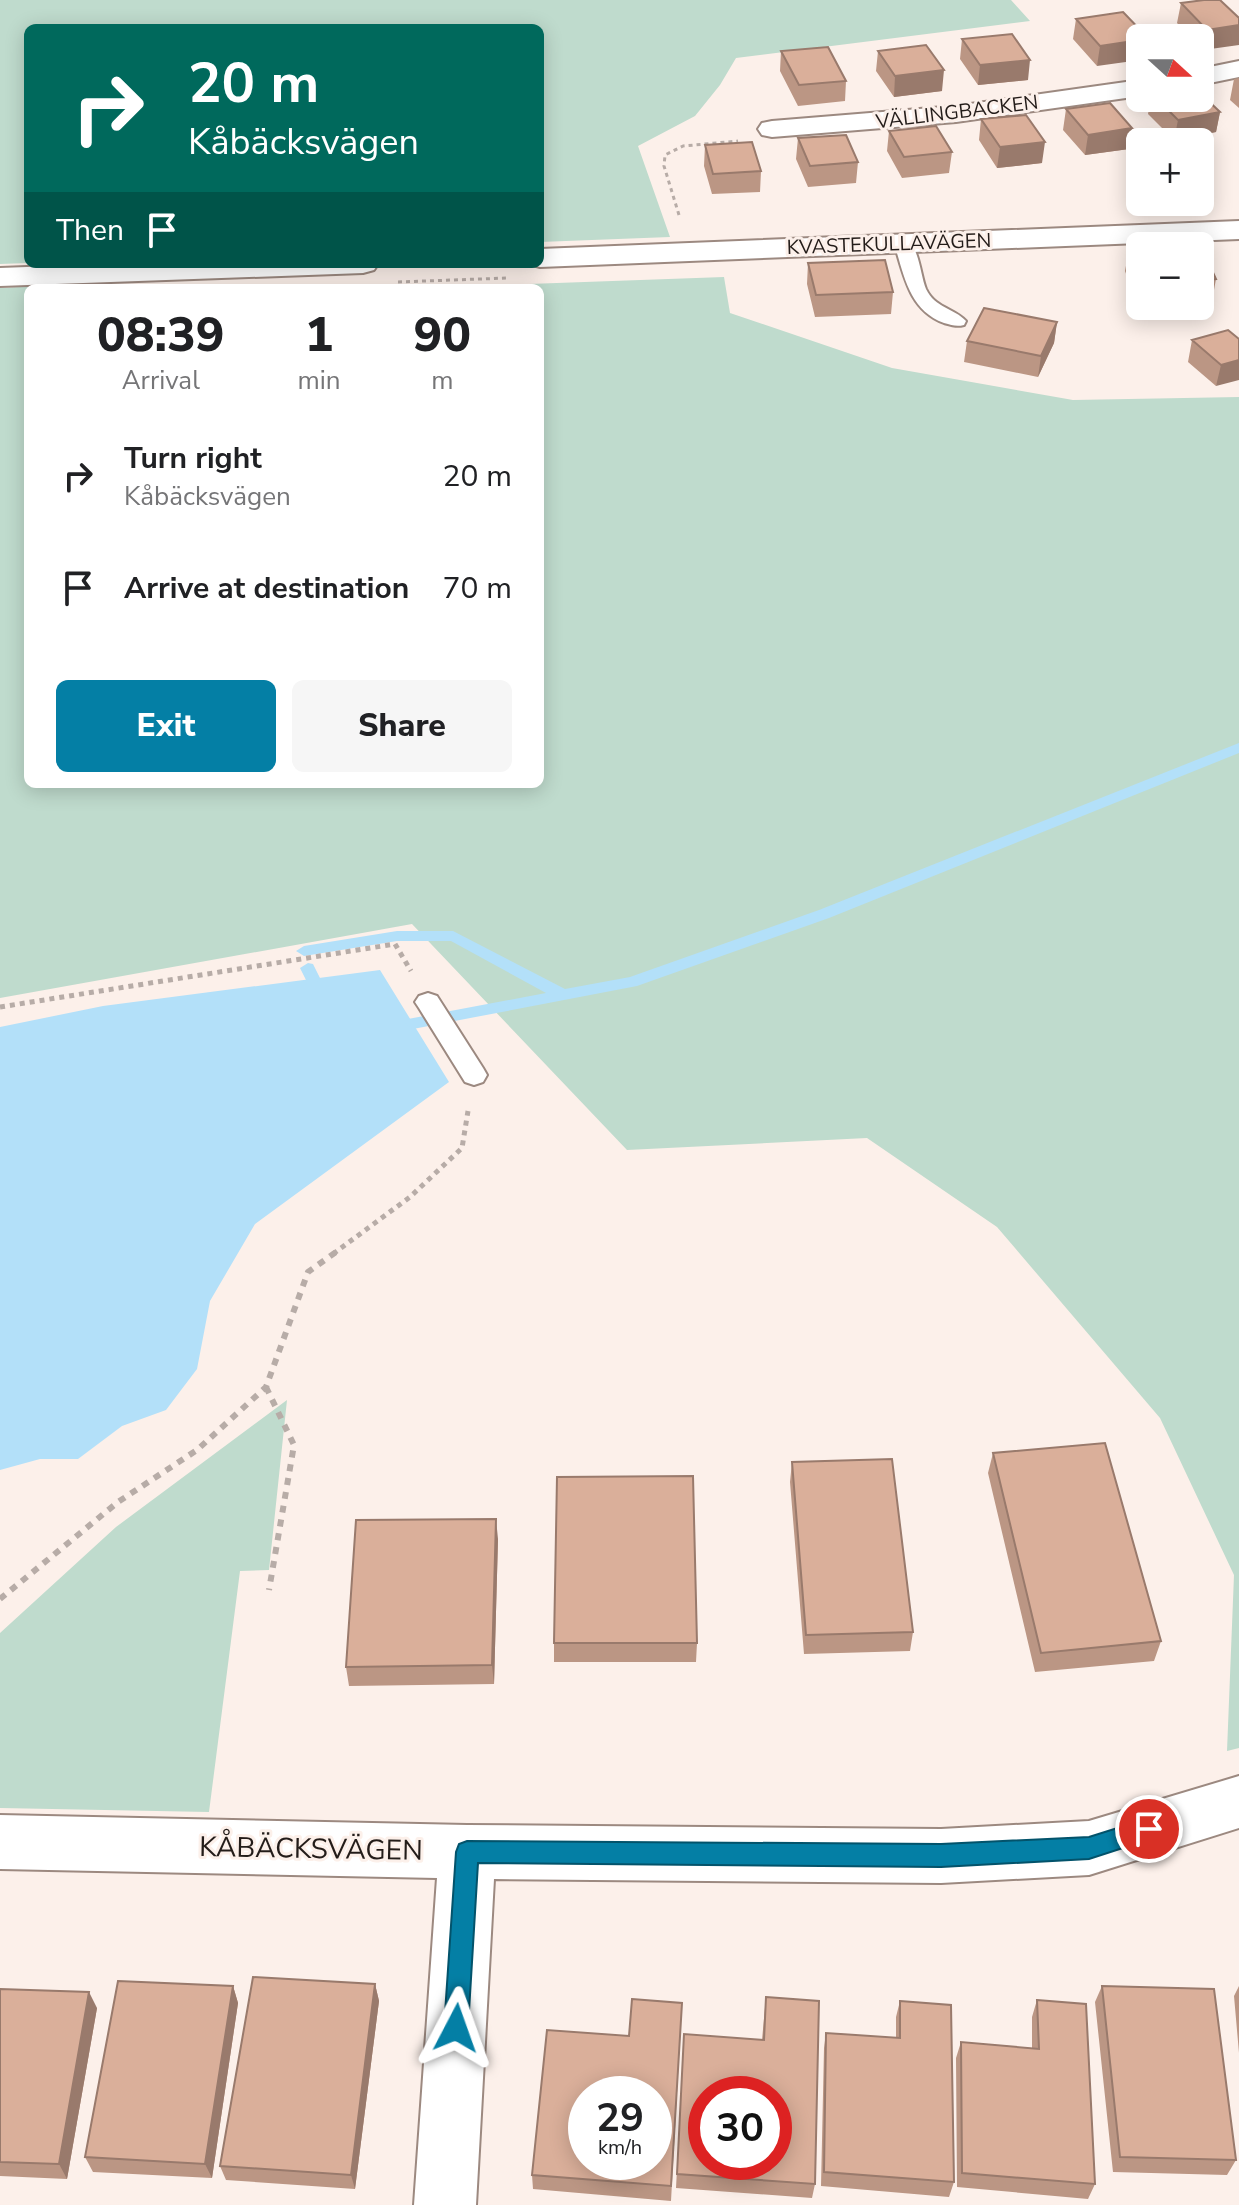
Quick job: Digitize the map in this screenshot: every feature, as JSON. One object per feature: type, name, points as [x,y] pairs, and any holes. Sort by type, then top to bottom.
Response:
[{"type":"street","points":[[1214,74],[1239,69]]},
{"type":"street","name":"VÄLLINGBACKEN","points":[[772,129],[956,114],[1126,90]]},
{"type":"street","name":"KVASTEKULLAVÄGEN","points":[[544,258],[1239,230]]},
{"type":"street","points":[[0,277],[251,268]]},
{"type":"street","name":"KÅBÄCKSVÄGEN","points":[[0,1842],[467,1852],[941,1856],[1089,1848],[1239,1802]]},
{"type":"street","points":[[445,2205],[467,1852]]},
{"type":"lane","points":[[903,243],[923,304],[931,312],[957,321]]},
{"type":"lane","points":[[428,1002],[474,1075]]},
{"type":"path","points":[[691,252],[664,166],[665,155],[683,146],[739,141],[772,129]]},
{"type":"path","points":[[0,1007],[395,944],[428,1002]]},
{"type":"path","points":[[0,1599],[118,1502],[197,1450],[266,1387],[308,1272],[410,1197],[462,1148],[474,1075]]},
{"type":"path","points":[[266,1387],[294,1445],[269,1590]]},
{"type":"green space","points":[[0,0],[1011,0],[1030,21],[736,58],[720,85],[695,116],[638,146],[670,237],[544,242],[544,24],[24,24],[24,263],[0,264]]},
{"type":"green space","points":[[724,277],[730,313],[892,368],[1073,400],[1239,397],[1239,1748],[1227,1751],[1234,1575],[1160,1418],[997,1227],[867,1138],[627,1150],[412,924],[0,998],[0,288],[24,287],[24,788],[544,788],[544,284],[527,284]]},
{"type":"green space","points":[[287,1400],[269,1570],[240,1571],[209,1812],[0,1808],[0,1633],[116,1527]]},
{"type":"water","points":[[380,970],[449,1082],[255,1224],[210,1301],[197,1369],[166,1410],[122,1426],[78,1459],[40,1459],[0,1470],[0,1027],[103,1006]]},
{"type":"building","points":[[1220,0],[1239,18],[1239,25],[1214,29],[1214,24],[1201,24],[1181,3]]},
{"type":"building","points":[[1123,12],[1135,24],[1126,24],[1126,42],[1100,46],[1076,19]]},
{"type":"building","points":[[1012,34],[1030,60],[980,65],[962,39]]},
{"type":"building","points":[[926,45],[944,70],[895,76],[878,51]]},
{"type":"building","points":[[828,47],[846,81],[799,85],[781,51]]},
{"type":"building","points":[[1110,103],[1132,128],[1088,135],[1066,109]]},
{"type":"building","points":[[1214,106],[1220,112],[1178,120],[1170,112],[1214,112]]},
{"type":"building","points":[[1026,115],[1045,142],[1000,147],[981,119]]},
{"type":"building","points":[[936,126],[952,152],[904,157],[889,131]]},
{"type":"building","points":[[846,135],[858,162],[810,166],[798,138]]},
{"type":"building","points":[[752,142],[761,171],[713,174],[705,145]]},
{"type":"building","points":[[885,260],[893,292],[816,295],[808,263]]},
{"type":"building","points":[[984,308],[1057,322],[1041,356],[967,341]]},
{"type":"building","points":[[1228,330],[1239,339],[1239,360],[1221,365],[1192,340]]},
{"type":"building","points":[[1105,1443],[1161,1641],[1041,1653],[993,1453]]},
{"type":"building","points":[[892,1459],[913,1632],[806,1635],[792,1462]]},
{"type":"building","points":[[693,1476],[697,1643],[554,1643],[557,1477]]},
{"type":"building","points":[[496,1519],[492,1665],[346,1667],[356,1520]]},
{"type":"building","points":[[253,1977],[375,1984],[351,2175],[220,2166]]},
{"type":"building","points":[[118,1981],[233,1986],[205,2164],[85,2157]]},
{"type":"building","points":[[1102,1986],[1214,1989],[1236,2160],[1120,2157]]},
{"type":"building","points":[[0,1989],[89,1992],[59,2164],[0,2162]]},
{"type":"building","points":[[766,1997],[819,2001],[815,2184],[760,2180],[792,2180],[792,2076],[688,2076],[688,2175],[677,2174],[684,2034],[764,2040]]},
{"type":"building","points":[[632,1999],[682,2003],[672,2169],[672,2076],[568,2076],[568,2178],[532,2175],[547,2030],[629,2036]]},
{"type":"building","points":[[1037,2000],[1086,2004],[1095,2184],[962,2173],[961,2042],[1039,2049]]},
{"type":"building","points":[[900,2001],[951,2005],[954,2182],[824,2172],[826,2033],[900,2038]]},
{"type":"building","points":[[595,2180],[671,2180],[671,2186]]},
{"type":"waterway","points":[[413,1023],[632,982],[824,914],[1239,748]]},
{"type":"waterway","points":[[304,951],[397,936],[453,936],[561,994]]},
{"type":"waterway","points":[[308,968],[312,978]]},
{"type":"route","points":[[456,2028],[467,1852],[941,1856],[1089,1848],[1149,1829]]}]
